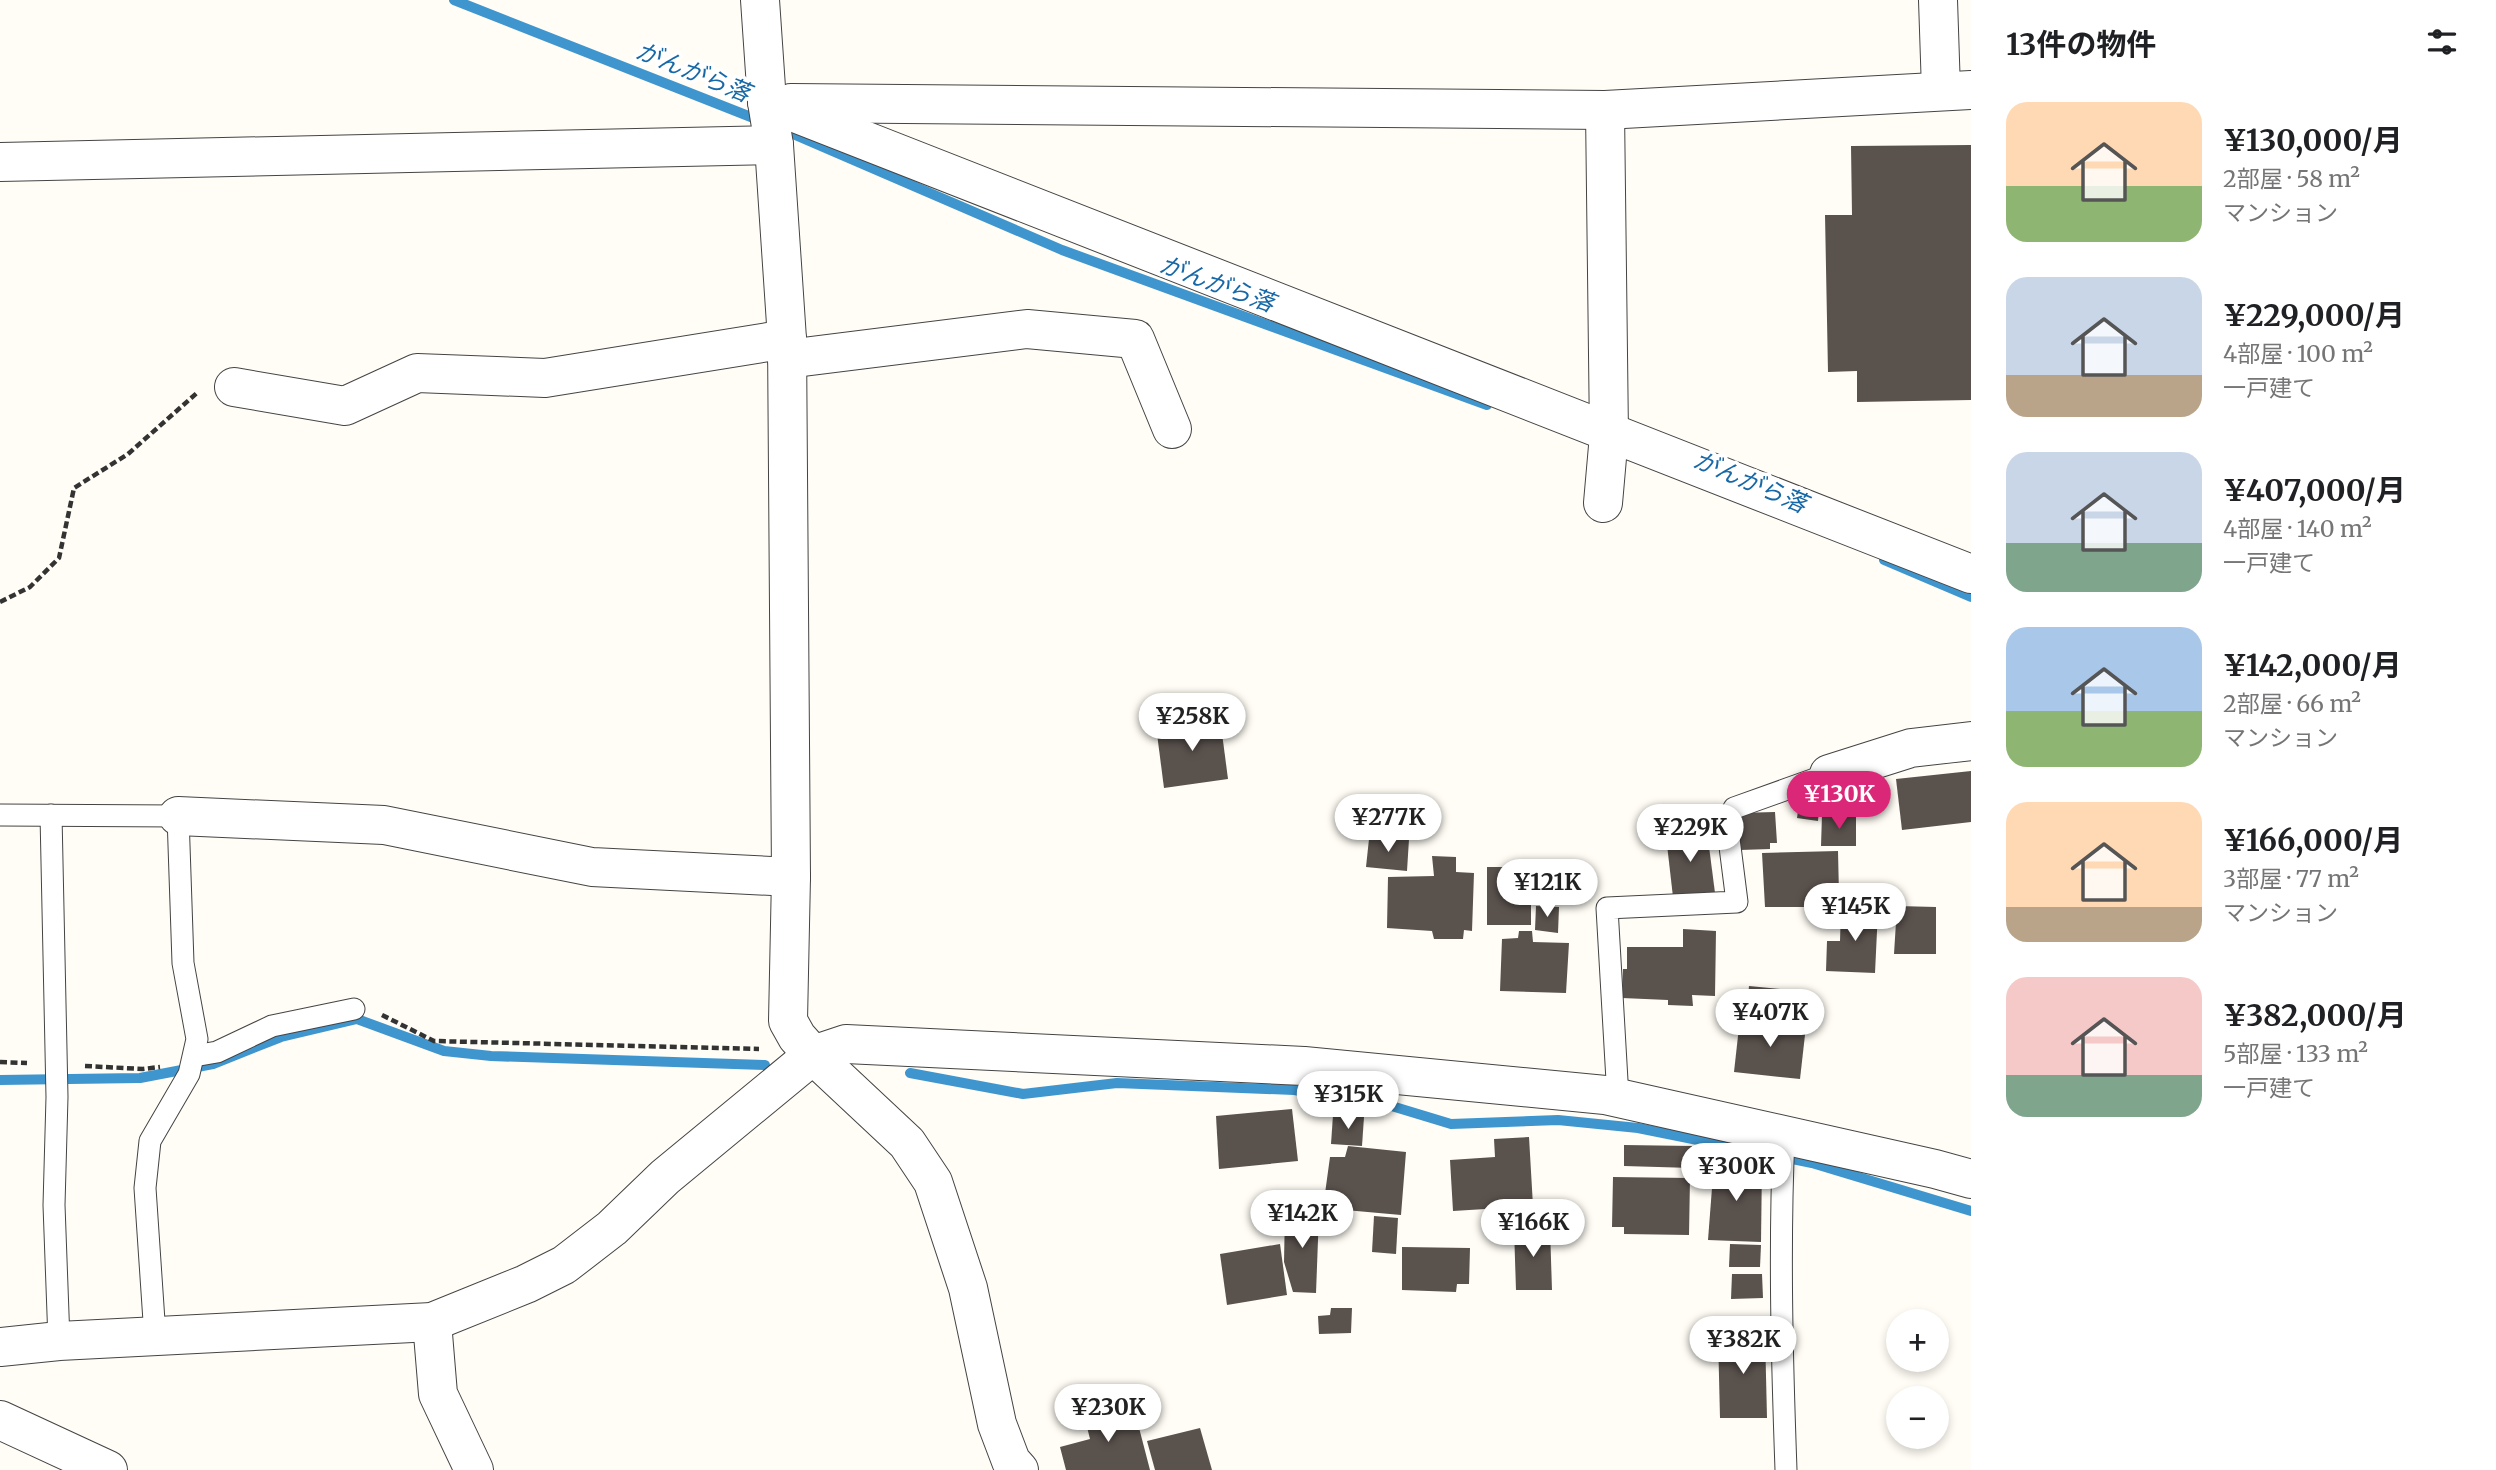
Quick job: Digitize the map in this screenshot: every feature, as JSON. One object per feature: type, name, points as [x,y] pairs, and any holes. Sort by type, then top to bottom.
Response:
[{"type":"street","points":[[760,0],[787,349],[791,877],[788,1021],[805,1046],[907,1143],[933,1182],[968,1288],[997,1424],[1011,1461],[1019,1470]]},
{"type":"street","points":[[0,162],[770,123],[1605,110],[1956,90],[1938,0]]},
{"type":"street","points":[[1604,489],[1609,433],[1605,110]]},
{"type":"street","points":[[770,123],[1609,433],[1971,574]]},
{"type":"street","points":[[234,387],[345,406],[417,373],[545,378],[787,349],[1027,329],[1135,339],[1172,429]]},
{"type":"street","points":[[1829,774],[1911,748],[1971,741]]},
{"type":"street","points":[[178,816],[384,825],[592,867],[791,877]]},
{"type":"street","points":[[0,1347],[59,1341],[432,1322],[526,1284],[564,1265],[612,1228],[805,1046],[846,1044],[1304,1066],[1605,1095],[1971,1179]]},
{"type":"street","points":[[432,1322],[438,1394],[474,1470]]},
{"type":"street","points":[[0,1420],[108,1470]]},
{"type":"lane","points":[[1618,1098],[1607,908],[1737,902],[1727,823],[1734,808],[1829,774]]},
{"type":"lane","points":[[0,815],[178,816],[183,963],[197,1040],[192,1065],[150,1141],[145,1188],[155,1336]]},
{"type":"lane","points":[[51,815],[57,1097],[54,1205],[59,1341]]},
{"type":"lane","points":[[192,1065],[272,1026],[354,1009]]},
{"type":"lane","points":[[1784,1135],[1780,1206],[1786,1470]]},
{"type":"path","points":[[0,602],[30,587],[59,558],[74,488],[128,454],[199,391],[234,387]]},
{"type":"path","points":[[354,1009],[373,1011],[435,1041],[779,1049],[805,1046]]},
{"type":"path","points":[[0,1062],[56,1068],[143,1069],[192,1065]]},
{"type":"building","points":[[1971,145],[1971,400],[1857,402],[1857,371],[1828,372],[1825,215],[1852,215],[1851,146]]},
{"type":"building","points":[[1220,718],[1228,779],[1164,788],[1156,726]]},
{"type":"building","points":[[1971,771],[1971,822],[1902,830],[1896,779]]},
{"type":"building","points":[[1800,797],[1820,799],[1818,821],[1797,818]]},
{"type":"building","points":[[1775,812],[1777,843],[1770,843],[1770,849],[1740,850],[1738,813]]},
{"type":"building","points":[[1822,815],[1856,815],[1856,846],[1821,846]]},
{"type":"building","points":[[1707,831],[1715,893],[1673,897],[1666,836]]},
{"type":"building","points":[[1369,839],[1409,839],[1407,871],[1366,867]]},
{"type":"building","points":[[1838,851],[1839,895],[1821,895],[1821,907],[1765,907],[1762,853]]},
{"type":"building","points":[[1432,856],[1456,857],[1456,872],[1474,873],[1472,931],[1464,930],[1463,939],[1434,939],[1432,931],[1387,928],[1388,877],[1434,876]]},
{"type":"building","points":[[1487,867],[1576,867],[1576,902],[1531,902],[1531,925],[1487,925]]},
{"type":"building","points":[[1536,906],[1559,907],[1558,933],[1535,930]]},
{"type":"building","points":[[1897,906],[1936,907],[1936,954],[1894,954]]},
{"type":"building","points":[[1841,908],[1878,910],[1875,973],[1826,971],[1827,941],[1840,941]]},
{"type":"building","points":[[1683,929],[1716,931],[1715,996],[1692,995],[1693,1006],[1668,1005],[1668,1000],[1622,998],[1623,969],[1627,969],[1627,947],[1683,947]]},
{"type":"building","points":[[1519,931],[1532,931],[1533,942],[1569,943],[1566,993],[1500,991],[1502,939],[1518,938]]},
{"type":"building","points":[[1749,986],[1790,990],[1788,1011],[1747,1007]]},
{"type":"building","points":[[1740,1018],[1806,1026],[1800,1079],[1734,1072]]},
{"type":"building","points":[[1292,1109],[1298,1161],[1219,1169],[1216,1116]]},
{"type":"building","points":[[1333,1115],[1364,1117],[1362,1146],[1331,1144]]},
{"type":"building","points":[[1529,1137],[1533,1206],[1453,1211],[1450,1160],[1495,1157],[1494,1139]]},
{"type":"building","points":[[1624,1145],[1692,1146],[1692,1168],[1624,1166]]},
{"type":"building","points":[[1348,1146],[1406,1152],[1401,1215],[1323,1208],[1330,1157],[1345,1157]]},
{"type":"building","points":[[1714,1162],[1762,1164],[1761,1242],[1708,1240]]},
{"type":"building","points":[[1613,1177],[1690,1178],[1689,1235],[1624,1234],[1624,1227],[1612,1227]]},
{"type":"building","points":[[1285,1211],[1319,1213],[1316,1293],[1293,1292],[1284,1262]]},
{"type":"building","points":[[1374,1216],[1398,1218],[1396,1254],[1372,1252]]},
{"type":"building","points":[[1514,1228],[1550,1228],[1552,1290],[1516,1290]]},
{"type":"building","points":[[1280,1244],[1287,1295],[1227,1305],[1220,1254]]},
{"type":"building","points":[[1730,1244],[1761,1245],[1760,1267],[1729,1267]]},
{"type":"building","points":[[1402,1247],[1470,1248],[1469,1284],[1457,1284],[1456,1292],[1402,1290]]},
{"type":"building","points":[[1732,1274],[1762,1274],[1763,1298],[1731,1299]]},
{"type":"building","points":[[1331,1308],[1352,1308],[1351,1333],[1319,1334],[1318,1316],[1330,1315]]},
{"type":"building","points":[[1765,1334],[1767,1418],[1720,1418],[1718,1335]]},
{"type":"building","points":[[1122,1405],[1127,1423],[1137,1420],[1150,1470],[1066,1470],[1060,1447],[1090,1439],[1084,1415]]},
{"type":"building","points":[[1200,1428],[1212,1470],[1155,1470],[1147,1441]]},
{"type":"waterway","name":"がんがら落","points":[[454,0],[761,121]]},
{"type":"waterway","name":"がんがら落","points":[[779,128],[1062,250],[1487,405]]},
{"type":"waterway","name":"がんがら落","points":[[1884,560],[1971,597]]},
{"type":"waterway","points":[[0,1080],[140,1078],[213,1064],[281,1037],[357,1019],[444,1051],[491,1056],[765,1065]]},
{"type":"waterway","points":[[910,1073],[1023,1094],[1117,1083],[1294,1090],[1385,1104],[1451,1124],[1558,1120],[1638,1128],[1812,1163],[1971,1211]]}]
